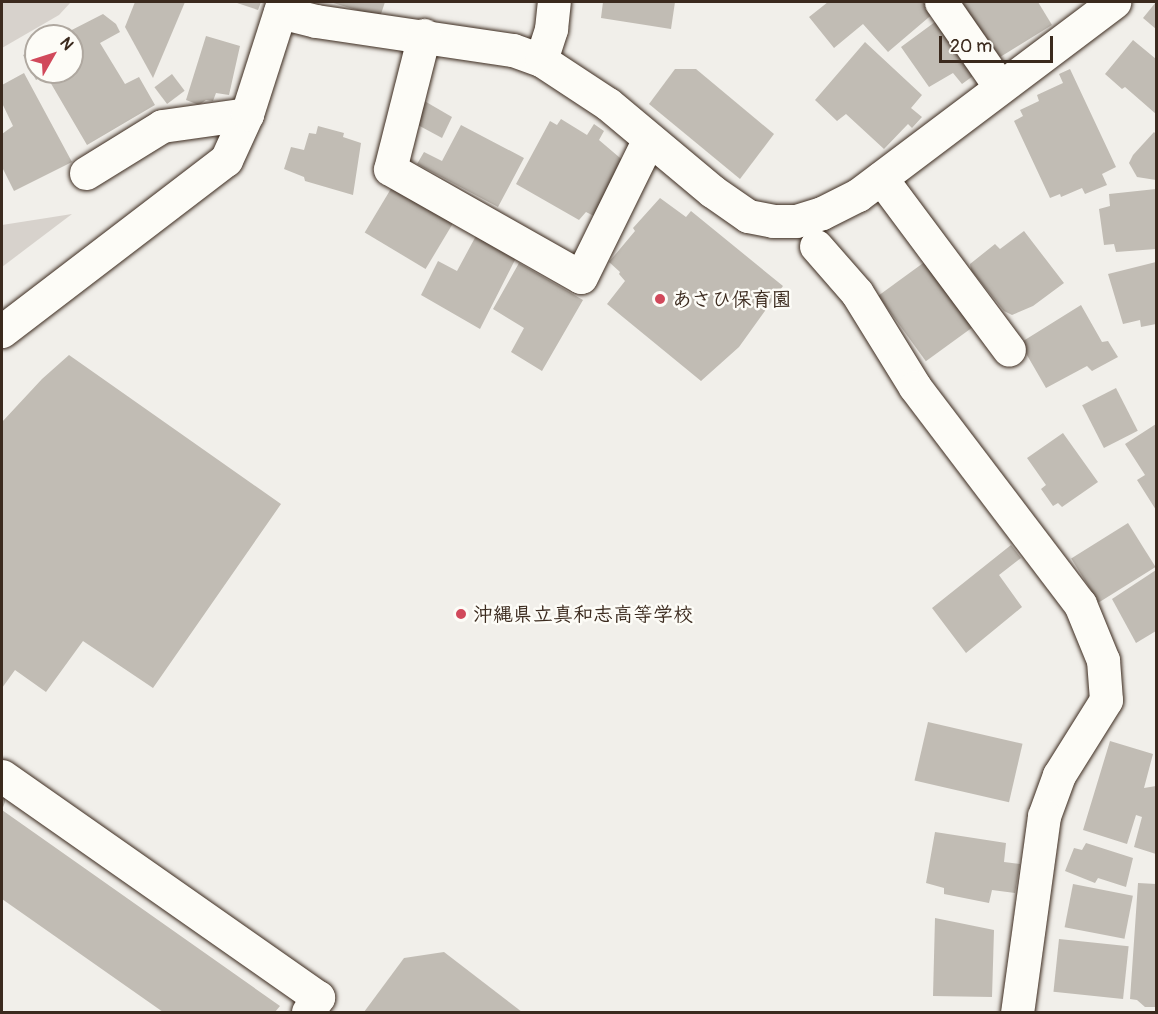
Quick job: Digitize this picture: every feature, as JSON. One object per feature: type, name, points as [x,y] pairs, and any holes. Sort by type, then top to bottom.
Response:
[{"type":"street","points":[[541,60],[552,30],[554,2]]},
{"type":"street","points":[[941,2],[1000,87]]},
{"type":"street","points":[[2,331],[226,160],[247,114],[282,7],[316,21],[424,35],[513,50],[541,60],[608,104],[712,191],[748,216],[773,221],[796,220],[822,213],[858,195],[1114,2]]},
{"type":"street","points":[[424,35],[390,169],[581,277],[649,139]]},
{"type":"street","points":[[86,173],[162,126],[247,114]]},
{"type":"street","points":[[881,178],[1010,350]]},
{"type":"street","points":[[816,246],[856,293],[915,387],[1080,604],[1103,660],[1106,700],[1059,775],[1044,816],[1017,1012]]},
{"type":"street","points":[[2,776],[318,997],[308,1012]]},
{"type":"shaded area","points":[[2,2],[71,2],[59,15],[43,24],[24,24],[24,35],[2,48]]},
{"type":"shaded area","points":[[72,214],[2,267],[2,225]]},
{"type":"building","points":[[135,2],[185,2],[153,78],[125,27]]},
{"type":"building","points":[[234,2],[261,2],[258,10]]},
{"type":"building","points":[[330,2],[385,2],[380,17]]},
{"type":"building","points":[[603,2],[675,2],[671,29],[601,18]]},
{"type":"building","points":[[828,2],[926,2],[935,12],[888,52],[863,24],[834,48],[809,17]]},
{"type":"building","points":[[962,2],[1038,2],[1052,25],[992,62]]},
{"type":"building","points":[[1156,2],[1156,29],[1143,18]]},
{"type":"building","points":[[103,14],[116,24],[120,32],[100,43],[125,84],[139,77],[155,105],[87,145],[51,84],[84,84],[83,24]]},
{"type":"building","points":[[939,19],[973,76],[962,84],[953,73],[929,87],[901,47]]},
{"type":"building","points":[[206,36],[240,46],[229,95],[216,93],[213,101],[206,100],[199,105],[186,100]]},
{"type":"building","points":[[1133,40],[1156,59],[1156,114],[1125,87],[1122,89],[1105,74]]},
{"type":"building","points":[[865,42],[922,95],[911,108],[922,117],[912,128],[908,124],[884,149],[846,114],[837,121],[815,100]]},
{"type":"building","points":[[675,69],[696,69],[774,134],[740,179],[649,104]]},
{"type":"building","points":[[1070,69],[1116,167],[1102,174],[1107,185],[1085,194],[1082,188],[1061,197],[1060,194],[1050,198],[1014,121],[1023,116],[1020,110],[1039,101],[1037,95],[1063,83],[1059,74]]},
{"type":"building","points":[[24,73],[24,84],[30,84],[72,162],[14,191],[2,167],[2,134],[13,126],[2,103],[2,85]]},
{"type":"building","points":[[172,74],[185,91],[167,104],[154,87]]},
{"type":"building","points":[[421,99],[452,117],[442,138],[416,124]]},
{"type":"building","points":[[561,119],[587,135],[594,124],[604,131],[599,140],[626,163],[598,218],[586,212],[579,220],[516,184],[550,121],[557,125]]},
{"type":"building","points":[[461,125],[524,158],[498,207],[417,164],[424,152],[442,161]]},
{"type":"building","points":[[318,126],[344,133],[343,137],[361,143],[353,195],[305,181],[304,177],[284,169],[291,147],[304,150],[309,133],[316,134]]},
{"type":"building","points":[[1154,132],[1156,134],[1156,180],[1137,177],[1129,163],[1133,155]]},
{"type":"building","points":[[392,187],[453,224],[426,269],[365,232]]},
{"type":"building","points":[[1156,189],[1156,249],[1116,252],[1114,244],[1104,245],[1099,209],[1110,206],[1109,194]]},
{"type":"building","points":[[660,198],[686,217],[691,211],[783,286],[739,347],[701,381],[607,304],[625,281],[619,274],[620,272],[609,262],[635,231],[633,228]]},
{"type":"building","points":[[1024,231],[1064,283],[1033,306],[1012,315],[1004,311],[971,270],[970,264],[995,244],[1000,249]]},
{"type":"building","points":[[477,234],[517,256],[480,329],[421,295],[438,261],[457,271]]},
{"type":"building","points":[[926,261],[974,327],[926,361],[878,296]]},
{"type":"building","points":[[1156,262],[1156,324],[1141,327],[1140,320],[1123,324],[1108,274]]},
{"type":"building","points":[[519,263],[583,300],[542,371],[511,352],[524,328],[493,309]]},
{"type":"building","points":[[1081,305],[1102,342],[1108,341],[1118,357],[1092,371],[1087,366],[1046,388],[1020,343]]},
{"type":"building","points":[[69,355],[281,504],[153,688],[83,641],[46,692],[15,670],[2,688],[2,422],[42,379]]},
{"type":"building","points":[[1116,388],[1138,431],[1104,448],[1082,405]]},
{"type":"building","points":[[1156,424],[1156,510],[1137,480],[1145,475],[1125,444]]},
{"type":"building","points":[[1063,433],[1098,482],[1062,507],[1058,503],[1053,506],[1041,489],[1046,485],[1027,458]]},
{"type":"building","points":[[1128,523],[1156,567],[1099,603],[1071,559]]},
{"type":"building","points":[[1011,545],[1021,558],[999,575],[1022,607],[966,653],[932,608]]},
{"type":"building","points":[[1156,570],[1156,631],[1136,643],[1112,599]]},
{"type":"building","points":[[928,722],[1023,744],[1009,802],[915,780]]},
{"type":"building","points":[[1110,741],[1153,754],[1144,788],[1156,786],[1156,854],[1134,847],[1142,817],[1136,815],[1127,844],[1083,830]]},
{"type":"building","points":[[2,784],[5,791],[5,802],[2,810]]},
{"type":"building","points":[[2,810],[280,1006],[275,1012],[163,1012],[2,899]]},
{"type":"building","points":[[935,832],[1006,843],[1004,862],[1020,864],[1015,893],[992,890],[989,903],[944,894],[944,888],[926,883]]},
{"type":"building","points":[[1086,843],[1133,858],[1126,887],[1098,878],[1095,883],[1065,871],[1074,848],[1082,850]]},
{"type":"building","points":[[1138,883],[1156,884],[1155,1007],[1145,1007],[1137,1000],[1130,999]]},
{"type":"building","points":[[1073,884],[1133,896],[1124,939],[1065,927]]},
{"type":"building","points":[[935,918],[994,930],[992,997],[933,996]]},
{"type":"building","points":[[1059,939],[1129,946],[1123,999],[1053,992]]},
{"type":"building","points":[[444,952],[522,1012],[364,1012],[404,958]]},
{"type":"place","name":"あさひ保育園","points":[[660,299]]},
{"type":"place","name":"沖縄県立真和志高等学校","points":[[461,614]]}]
